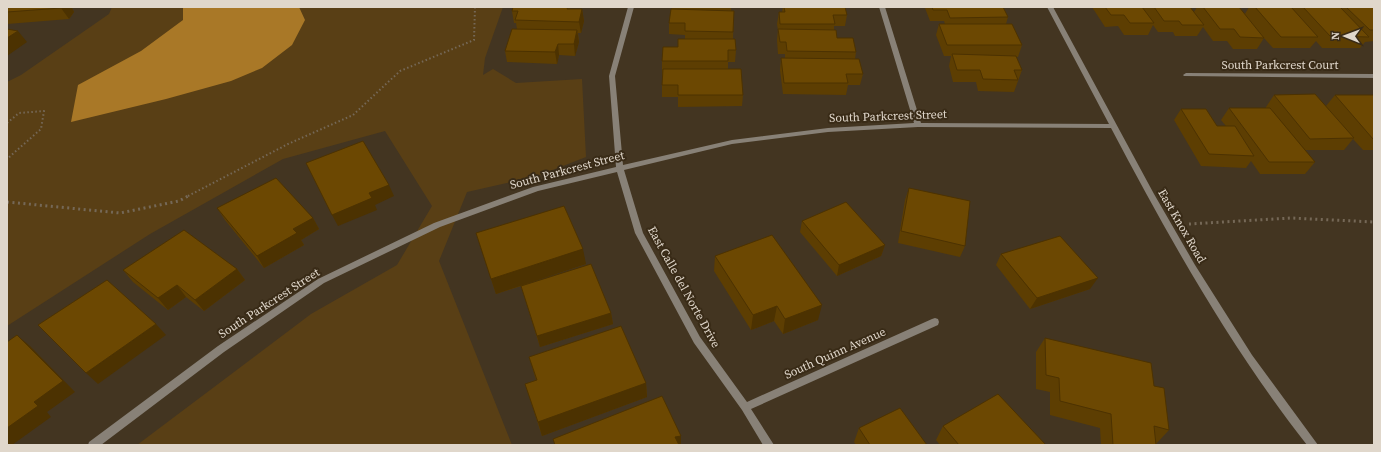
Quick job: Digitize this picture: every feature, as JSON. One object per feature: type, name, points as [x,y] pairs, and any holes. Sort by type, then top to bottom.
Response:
[{"type":"street","name":"East Calle del Norte Drive","points":[[631,7],[612,76],[620,168],[639,233],[697,340],[745,407],[769,445]]},
{"type":"street","points":[[882,7],[918,125]]},
{"type":"street","name":"East Knox Road","points":[[1050,7],[1167,226],[1247,356],[1287,412],[1313,445]]},
{"type":"street","name":"South Parkcrest Court","points":[[1186,75],[1374,76]]},
{"type":"street","name":"South Parkcrest Street","points":[[93,445],[221,349],[321,281],[437,225],[536,189],[732,142],[828,130],[918,125],[1114,126]]},
{"type":"street","name":"South Quinn Avenue","points":[[745,407],[935,322]]},
{"type":"path","points":[[7,202],[120,213],[179,201],[288,144],[353,115],[400,71],[474,40],[475,7]]},
{"type":"path","points":[[7,123],[19,113],[44,111],[40,129],[7,159]]},
{"type":"path","points":[[1167,226],[1256,220],[1340,219],[1374,222]]},
{"type":"shaded area","points":[[112,7],[503,7],[485,58],[483,75],[493,69],[516,83],[582,79],[586,157],[537,176],[467,192],[439,261],[512,445],[137,445],[311,314],[397,265],[432,206],[385,131],[283,159],[150,234],[7,326],[7,82],[21,75],[109,14]]},
{"type":"shaded area","points":[[183,7],[299,7],[305,20],[292,45],[262,68],[231,81],[166,99],[71,122],[78,85],[141,51],[183,20]]},
{"type":"building","points":[[7,7],[62,7],[7,12]]},
{"type":"building","points":[[513,7],[568,7],[567,9],[582,9],[579,22],[515,20],[518,11],[512,11]]},
{"type":"building","points":[[784,7],[845,7],[847,15],[833,15],[835,24],[780,24],[779,12],[785,12]]},
{"type":"building","points":[[932,7],[1003,7],[1008,17],[950,18],[947,10],[933,10]]},
{"type":"building","points":[[1105,7],[1142,7],[1154,23],[1130,23],[1124,15],[1111,15]]},
{"type":"building","points":[[1154,7],[1190,7],[1204,25],[1182,25],[1179,21],[1164,21]]},
{"type":"building","points":[[1203,7],[1239,7],[1264,38],[1240,37],[1234,29],[1220,29]]},
{"type":"building","points":[[1255,7],[1291,7],[1318,37],[1281,37]]},
{"type":"building","points":[[1303,7],[1340,7],[1369,37],[1330,36]]},
{"type":"building","points":[[1346,7],[1374,7],[1374,30],[1370,30]]},
{"type":"building","points":[[671,9],[734,11],[733,32],[685,31],[685,23],[669,23]]},
{"type":"building","points":[[939,24],[1012,24],[1022,45],[947,45]]},
{"type":"building","points":[[7,29],[18,31],[7,38]]},
{"type":"building","points":[[512,29],[577,30],[574,44],[558,44],[555,52],[505,51]]},
{"type":"building","points":[[778,29],[836,30],[837,38],[853,38],[856,52],[787,51],[786,42],[780,42]]},
{"type":"building","points":[[678,39],[735,39],[736,50],[728,50],[728,61],[662,61],[663,47],[678,47]]},
{"type":"building","points":[[952,54],[1016,56],[1022,70],[1014,70],[1018,80],[983,79],[980,70],[957,70]]},
{"type":"building","points":[[781,58],[859,59],[863,74],[846,74],[848,83],[784,83]]},
{"type":"building","points":[[663,69],[741,69],[743,95],[678,95],[678,85],[662,85]]},
{"type":"building","points":[[1315,94],[1354,138],[1310,139],[1274,95]]},
{"type":"building","points":[[1335,95],[1374,95],[1374,139],[1373,139]]},
{"type":"building","points":[[1229,108],[1270,108],[1315,162],[1269,162]]},
{"type":"building","points":[[1181,109],[1206,109],[1217,126],[1235,126],[1254,156],[1209,154]]},
{"type":"building","points":[[363,141],[389,185],[369,193],[372,198],[332,215],[306,163]]},
{"type":"building","points":[[276,178],[313,218],[293,229],[297,233],[257,256],[217,208]]},
{"type":"building","points":[[909,188],[970,201],[965,246],[901,231]]},
{"type":"building","points":[[846,202],[885,245],[839,265],[802,221]]},
{"type":"building","points":[[564,206],[583,249],[491,279],[476,233]]},
{"type":"building","points":[[184,230],[237,269],[195,300],[177,285],[158,298],[123,270]]},
{"type":"building","points":[[772,235],[822,305],[785,319],[777,306],[753,315],[715,256]]},
{"type":"building","points":[[1060,236],[1098,278],[1037,298],[1001,254]]},
{"type":"building","points":[[591,264],[611,313],[537,336],[521,286]]},
{"type":"building","points":[[107,280],[156,324],[86,373],[38,325]]},
{"type":"building","points":[[621,326],[646,383],[538,422],[525,384],[537,380],[529,357]]},
{"type":"building","points":[[17,335],[63,381],[34,402],[38,406],[7,428],[7,342]]},
{"type":"building","points":[[1045,338],[1151,363],[1154,386],[1164,388],[1169,430],[1154,426],[1156,445],[1113,445],[1111,414],[1060,401],[1059,378],[1046,375]]},
{"type":"building","points":[[998,394],[1046,445],[959,445],[943,426]]},
{"type":"building","points":[[662,396],[681,436],[675,437],[679,445],[555,445],[553,439]]},
{"type":"building","points":[[900,408],[927,445],[870,445],[859,428]]}]
